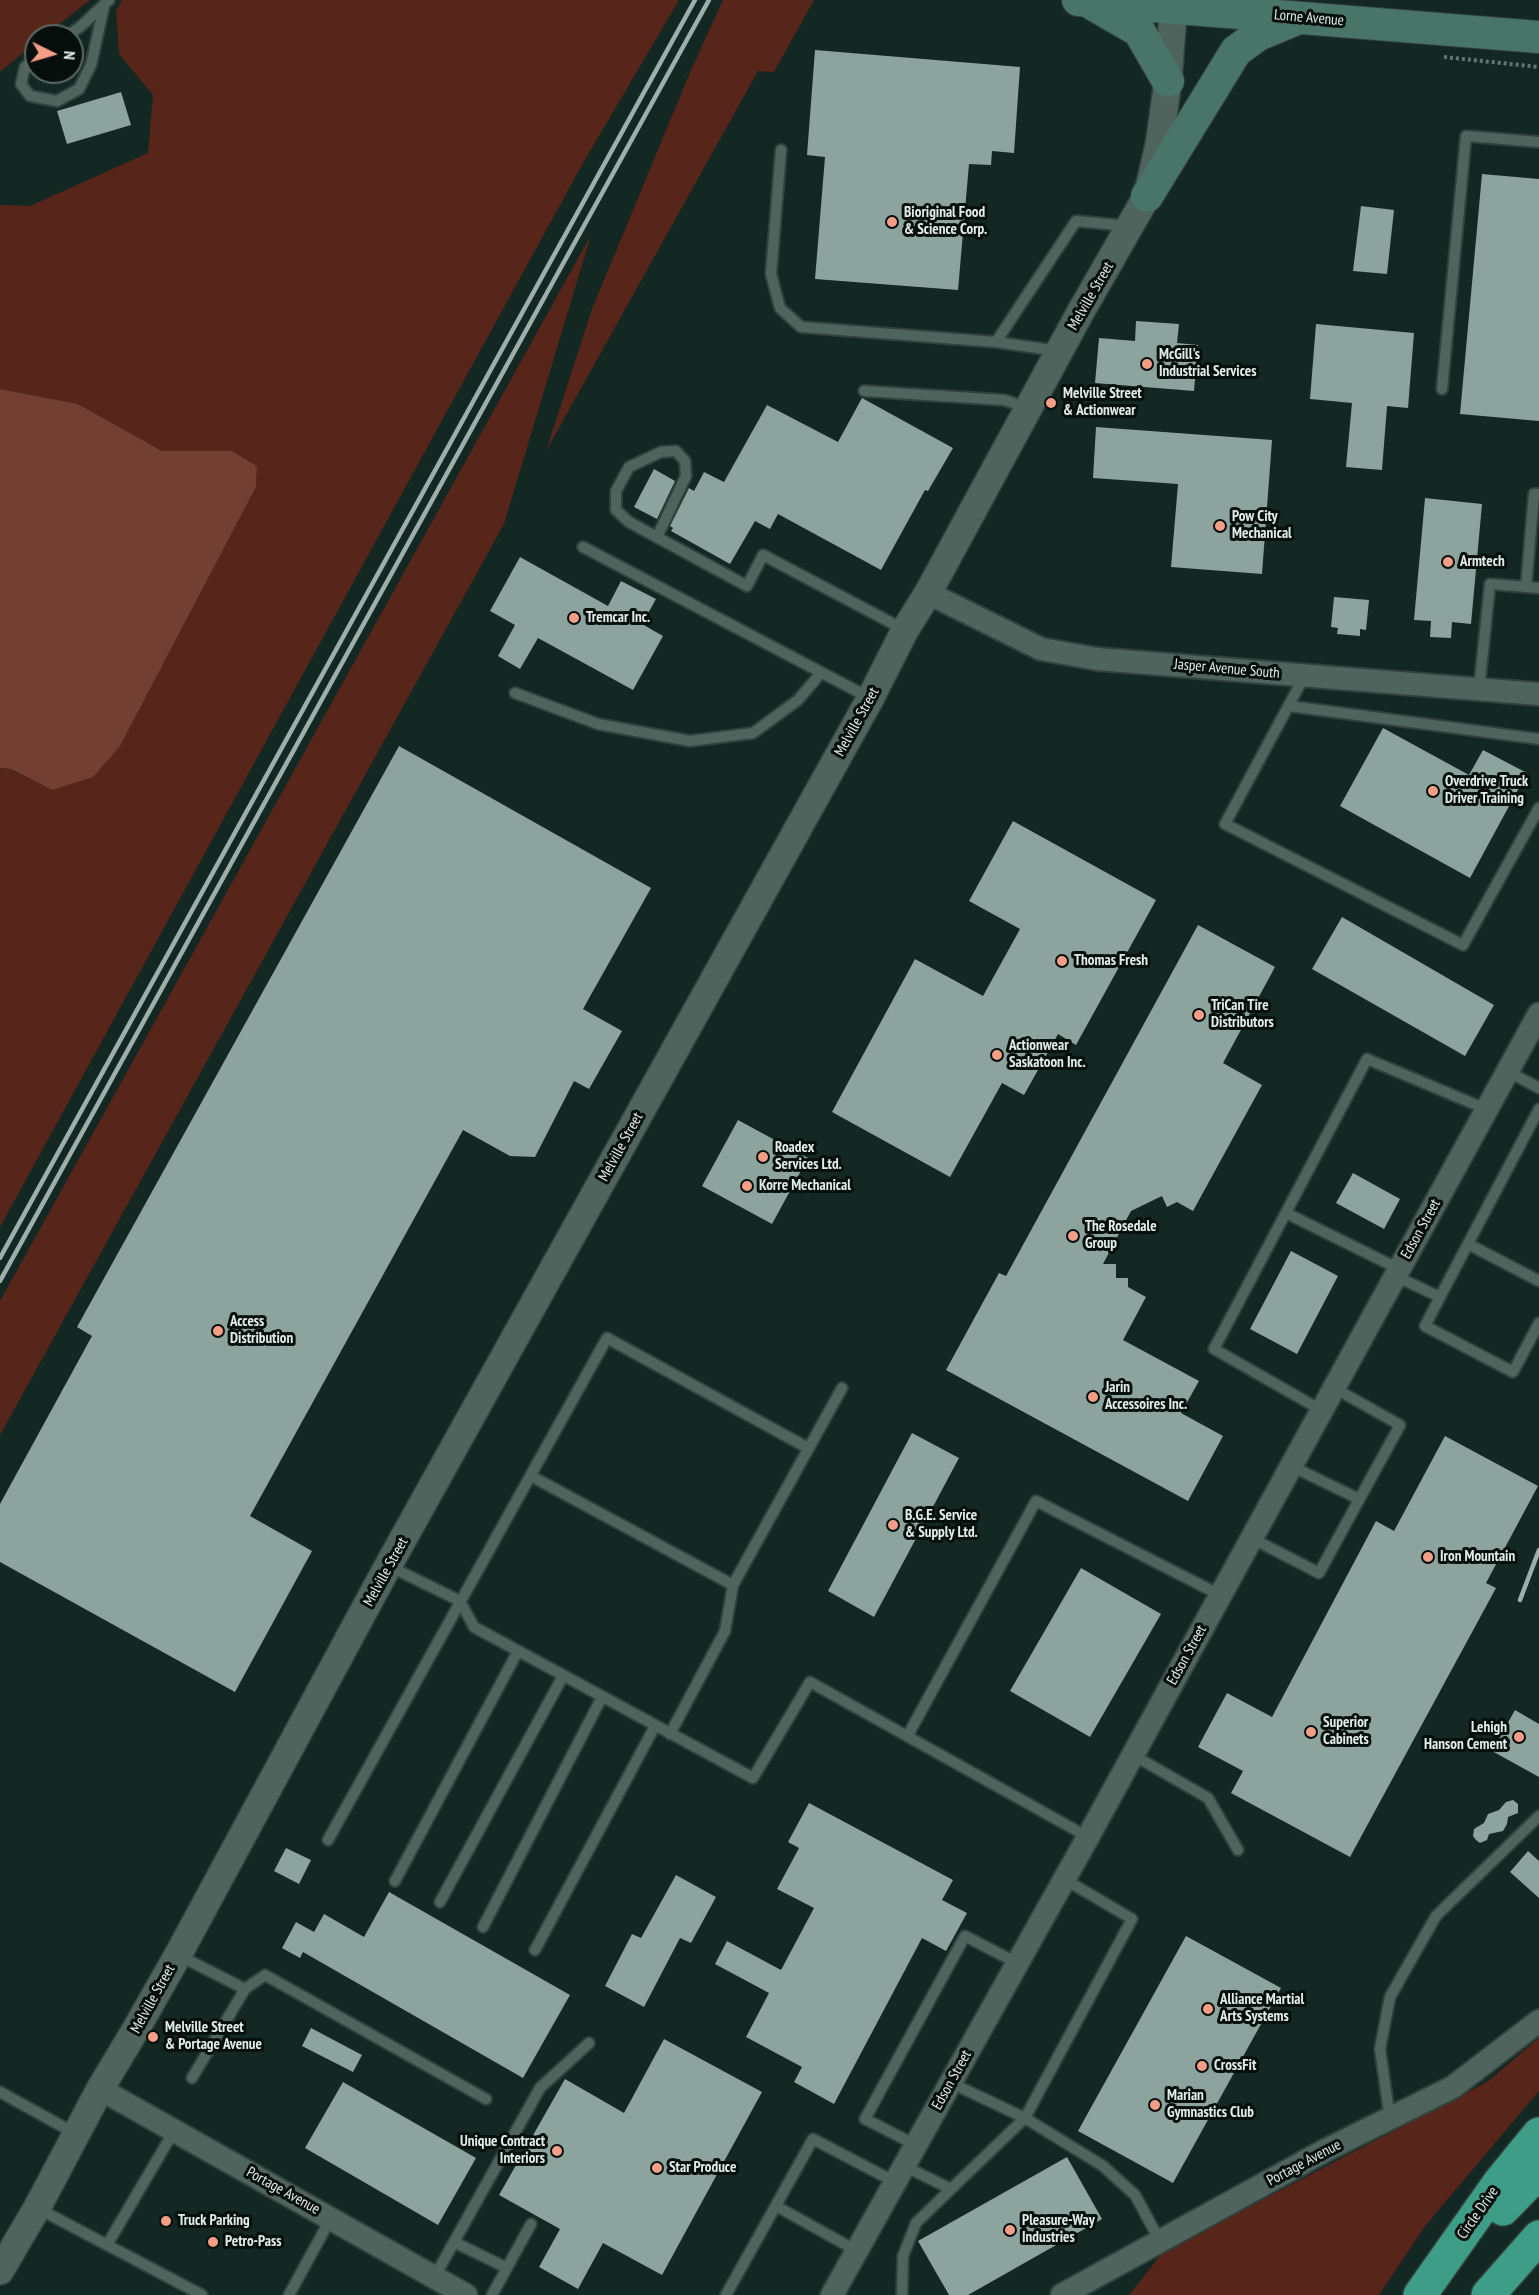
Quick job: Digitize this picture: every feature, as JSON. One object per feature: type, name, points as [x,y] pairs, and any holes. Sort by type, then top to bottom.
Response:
[{"type":"highway","name":"Circle Drive","points":[[1421,2295],[1499,2184],[1539,2134]]},
{"type":"highway","points":[[1421,2295],[1539,2172]]},
{"type":"highway","points":[[1488,2295],[1539,2237]]},
{"type":"main road","name":"Lorne Avenue","points":[[1083,0],[1174,3],[1299,18],[1539,37]]},
{"type":"main road","points":[[1083,0],[1139,32],[1168,81]]},
{"type":"main road","points":[[1147,196],[1236,51],[1258,35],[1299,18]]},
{"type":"street","name":"Melville Street","points":[[0,2271],[37,2208],[100,2089],[178,1954],[388,1566],[870,699],[905,630],[928,593],[1080,313],[1131,227],[1147,196],[1159,145],[1168,81],[1174,3]]},
{"type":"street","name":"Jasper Avenue South","points":[[928,593],[1041,649],[1097,659],[1539,694]]},
{"type":"street","name":"Edson Street","points":[[832,2295],[1088,1837],[1539,1014]]},
{"type":"street","name":"Portage Avenue","points":[[1062,2295],[1326,2150],[1453,2088],[1539,2021]]},
{"type":"street","name":"Portage Avenue","points":[[100,2089],[466,2295]]},
{"type":"lane","points":[[81,24],[106,3]]},
{"type":"lane","points":[[84,79],[91,65],[106,3]]},
{"type":"lane","points":[[24,71],[21,84],[30,96],[57,101],[79,89],[82,84]]},
{"type":"lane","points":[[1442,389],[1466,136],[1539,142]]},
{"type":"lane","points":[[781,150],[771,274],[780,308],[801,327],[996,342],[1060,351]]},
{"type":"lane","points":[[996,342],[1076,221],[1131,227]]},
{"type":"lane","points":[[864,391],[1004,400],[1029,408]]},
{"type":"lane","points":[[657,537],[686,476],[685,461],[676,451],[661,452],[629,467],[616,491],[616,510],[629,522],[747,586],[763,555],[905,630]]},
{"type":"lane","points":[[1526,587],[1534,494],[1539,494]]},
{"type":"lane","points":[[583,547],[870,699]]},
{"type":"lane","points":[[1479,689],[1490,584],[1539,588]]},
{"type":"lane","points":[[515,693],[598,724],[690,741],[753,733],[798,700],[820,674]]},
{"type":"lane","points":[[1305,675],[1225,824],[1462,945],[1539,808]]},
{"type":"lane","points":[[1289,706],[1539,740]]},
{"type":"lane","points":[[1321,1410],[1214,1349],[1367,1059],[1486,1109]]},
{"type":"lane","points":[[1507,1071],[1539,1088]]},
{"type":"lane","points":[[1539,1109],[1425,1326],[1513,1372],[1539,1323]]},
{"type":"lane","points":[[1286,1213],[1440,1297]]},
{"type":"lane","points":[[1468,1244],[1539,1281]]},
{"type":"lane","points":[[328,1840],[607,1338],[808,1449]]},
{"type":"lane","points":[[670,1734],[725,1631],[733,1585],[842,1388]]},
{"type":"lane","points":[[1251,1538],[1319,1573],[1400,1425],[1333,1388]]},
{"type":"lane","points":[[1291,1466],[1359,1499]]},
{"type":"lane","points":[[531,1476],[733,1585]]},
{"type":"lane","points":[[908,1735],[1035,1501],[1220,1595]]},
{"type":"lane","points":[[388,1566],[460,1601],[474,1628],[753,1778],[810,1682],[1088,1837]]},
{"type":"lane","points":[[395,1881],[518,1651]]},
{"type":"lane","points":[[440,1902],[563,1676]]},
{"type":"lane","points":[[483,1927],[602,1697]]},
{"type":"lane","points":[[535,1950],[655,1726]]},
{"type":"lane","points":[[1133,1755],[1208,1798],[1238,1850]]},
{"type":"lane","points":[[1390,2119],[1380,2049],[1390,1997],[1436,1916],[1539,1816]]},
{"type":"lane","points":[[902,2295],[903,2256],[916,2223],[1025,2118],[1132,1919],[1064,1880]]},
{"type":"lane","points":[[916,2145],[865,2119],[965,1936],[1017,1963]]},
{"type":"lane","points":[[178,1954],[245,1989]]},
{"type":"lane","points":[[192,2078],[245,1989],[265,1976],[486,2099]]},
{"type":"lane","points":[[435,2276],[540,2088],[589,2043]]},
{"type":"lane","points":[[951,2083],[1025,2118],[1103,2166],[1135,2195],[1160,2241]]},
{"type":"lane","points":[[0,2092],[76,2134]]},
{"type":"lane","points":[[107,2245],[174,2130]]},
{"type":"lane","points":[[726,2295],[813,2139],[900,2174],[951,2189]]},
{"type":"lane","points":[[776,2206],[857,2251]]},
{"type":"lane","points":[[37,2208],[202,2295]]},
{"type":"lane","points":[[288,2295],[331,2218]]},
{"type":"lane","points":[[492,2295],[531,2224]]},
{"type":"lane","points":[[454,2242],[507,2268]]},
{"type":"shaded area","points":[[0,0],[90,0],[59,24],[24,24],[24,52],[0,72]]},
{"type":"shaded area","points":[[122,0],[679,0],[583,163],[0,1227],[0,768],[10,769],[52,790],[120,746],[256,487],[257,466],[232,451],[162,451],[78,404],[0,389],[0,205],[30,206],[148,153],[153,95],[119,54],[116,11]]},
{"type":"shaded area","points":[[723,0],[814,0],[774,72],[758,71],[546,451],[592,309],[691,70]]},
{"type":"shaded area","points":[[591,235],[504,524],[0,1435],[0,1301]]},
{"type":"shaded area","points":[[0,389],[78,404],[162,451],[232,451],[257,466],[256,487],[120,746],[93,777],[52,790],[11,769],[0,768]]},
{"type":"shaded area","points":[[1539,2038],[1539,2091],[1425,2226],[1379,2295],[1129,2295],[1163,2252],[1487,2082]]},
{"type":"building","name":"Bioriginal Food & Science Corp.","points":[[815,50],[1020,67],[1014,153],[992,151],[991,165],[969,164],[958,290],[815,279],[825,157],[807,155]]},
{"type":"building","points":[[121,92],[131,125],[67,144],[57,111]]},
{"type":"building","points":[[1482,174],[1539,179],[1539,421],[1460,414]]},
{"type":"building","points":[[1361,206],[1394,210],[1387,274],[1353,271]]},
{"type":"building","name":"McGill's Industrial Services","points":[[1136,321],[1179,324],[1177,343],[1198,345],[1194,391],[1095,383],[1099,338],[1135,341]]},
{"type":"building","points":[[1316,324],[1414,333],[1408,408],[1387,406],[1382,470],[1346,467],[1352,403],[1310,399]]},
{"type":"building","points":[[862,398],[953,448],[928,491],[925,490],[881,570],[778,514],[770,529],[755,521],[730,564],[671,531],[673,528],[670,526],[689,488],[694,491],[704,472],[724,482],[767,405],[838,442]]},
{"type":"building","name":"Pow City Mechanical","points":[[1096,427],[1272,440],[1262,574],[1171,567],[1178,484],[1093,478]]},
{"type":"building","points":[[654,469],[675,481],[657,519],[634,507]]},
{"type":"building","name":"Armtech","points":[[1425,498],[1482,504],[1471,624],[1452,622],[1451,638],[1430,637],[1431,621],[1414,620]]},
{"type":"building","name":"Tremcar Inc.","points":[[520,557],[608,606],[621,581],[656,599],[642,624],[663,636],[633,690],[538,638],[520,669],[498,656],[515,625],[490,611]]},
{"type":"building","points":[[1334,597],[1369,600],[1366,630],[1360,629],[1360,636],[1337,634],[1338,628],[1331,627]]},
{"type":"building","name":"Overdrive Truck Driver Training","points":[[1383,728],[1469,775],[1483,750],[1527,773],[1470,878],[1340,806]]},
{"type":"building","name":"Access Distribution","points":[[399,746],[651,888],[583,1009],[622,1031],[589,1089],[574,1081],[535,1157],[510,1156],[463,1130],[250,1516],[312,1551],[235,1692],[0,1562],[0,1504],[92,1336],[77,1327]]},
{"type":"building","points":[[1013,821],[1156,900],[1076,1045],[1058,1034],[1024,1095],[1002,1083],[950,1177],[832,1112],[915,959],[983,996],[1020,929],[969,901]]},
{"type":"building","points":[[1342,917],[1494,1005],[1465,1056],[1312,969]]},
{"type":"building","points":[[1198,925],[1275,967],[1223,1063],[1262,1085],[1193,1211],[1177,1202],[1167,1207],[1162,1196],[1131,1211],[1103,1264],[1116,1264],[1116,1278],[1128,1278],[1128,1287],[1146,1297],[1123,1340],[1199,1381],[1181,1413],[1223,1436],[1188,1501],[946,1370],[999,1273],[1006,1276]]},
{"type":"building","points":[[738,1120],[808,1158],[772,1224],[702,1186]]},
{"type":"building","points":[[1353,1173],[1400,1199],[1384,1229],[1336,1203]]},
{"type":"building","points":[[1291,1251],[1338,1276],[1297,1354],[1250,1329]]},
{"type":"building","name":"B.G.E. Service & Supply Ltd.","points":[[912,1433],[959,1458],[874,1617],[828,1591]]},
{"type":"building","points":[[1445,1436],[1538,1486],[1486,1583],[1496,1588],[1350,1857],[1231,1793],[1243,1771],[1198,1747],[1227,1693],[1272,1717],[1376,1521],[1394,1531]]},
{"type":"building","points":[[1081,1568],[1161,1614],[1090,1737],[1010,1691]]},
{"type":"building","name":"Lehigh Hanson Cement","points":[[1515,1710],[1539,1724],[1539,1777],[1492,1751]]},
{"type":"building","points":[[1513,1800],[1518,1804],[1518,1813],[1508,1817],[1503,1831],[1489,1834],[1487,1840],[1480,1843],[1476,1840],[1473,1836],[1474,1829],[1484,1823],[1488,1814],[1499,1810],[1506,1802]]},
{"type":"building","points":[[809,1803],[953,1880],[942,1900],[967,1913],[946,1951],[922,1938],[834,2104],[794,2082],[802,2067],[746,2037],[769,1993],[715,1964],[727,1941],[781,1970],[814,1908],[777,1889],[799,1848],[788,1842]]},
{"type":"building","points":[[286,1848],[311,1860],[299,1884],[274,1871]]},
{"type":"building","points":[[1528,1851],[1539,1861],[1539,1898],[1510,1872]]},
{"type":"building","points":[[676,1875],[716,1897],[691,1943],[680,1938],[644,2007],[605,1986],[632,1934],[641,1938]]},
{"type":"building","points":[[389,1892],[570,1995],[523,2078],[303,1952],[300,1958],[282,1948],[296,1922],[314,1932],[324,1914],[364,1937]]},
{"type":"building","points":[[1186,1936],[1281,1988],[1173,2183],[1078,2131]]},
{"type":"building","points":[[311,2028],[362,2055],[353,2072],[302,2046]]},
{"type":"building","name":"Star Produce","points":[[664,2039],[762,2092],[662,2275],[603,2243],[578,2289],[539,2267],[560,2229],[499,2195],[565,2079],[624,2113]]},
{"type":"building","points":[[343,2082],[476,2158],[438,2225],[305,2148]]},
{"type":"building","name":"Pleasure-Way Industries","points":[[1067,2157],[1102,2219],[968,2295],[949,2295],[918,2241]]},
{"type":"railway","points":[[0,1258],[695,0]]},
{"type":"railway","points":[[0,1281],[709,0]]},
{"type":"railway","points":[[1520,1600],[1539,1550]]},
{"type":"place","name":"Bioriginal Food & Science Corp.","points":[[892,222]]},
{"type":"place","name":"McGill's Industrial Services","points":[[1147,364]]},
{"type":"place","name":"Melville Street & Actionwear","points":[[1051,403]]},
{"type":"place","name":"Pow City Mechanical","points":[[1220,526]]},
{"type":"place","name":"Armtech","points":[[1448,562]]},
{"type":"place","name":"Tremcar Inc.","points":[[574,618]]},
{"type":"place","name":"Overdrive Truck Driver Training","points":[[1433,791]]},
{"type":"place","name":"Thomas Fresh","points":[[1062,961]]},
{"type":"place","name":"TriCan Tire Distributors","points":[[1199,1015]]},
{"type":"place","name":"Actionwear Saskatoon Inc.","points":[[997,1055]]},
{"type":"place","name":"Roadex Services Ltd.","points":[[763,1157]]},
{"type":"place","name":"Korre Mechanical","points":[[747,1186]]},
{"type":"place","name":"The Rosedale Group","points":[[1073,1236]]},
{"type":"place","name":"Access Distribution","points":[[218,1331]]},
{"type":"place","name":"Jarin Accessoires Inc.","points":[[1093,1397]]},
{"type":"place","name":"B.G.E. Service & Supply Ltd.","points":[[893,1525]]},
{"type":"place","name":"Iron Mountain","points":[[1428,1557]]},
{"type":"place","name":"Superior Cabinets","points":[[1311,1732]]},
{"type":"place","name":"Lehigh Hanson Cement","points":[[1519,1737]]},
{"type":"place","name":"Alliance Martial Arts Systems","points":[[1208,2009]]},
{"type":"place","name":"Melville Street & Portage Avenue","points":[[153,2037]]},
{"type":"place","name":"CrossFit","points":[[1202,2066]]},
{"type":"place","name":"Marian Gymnastics Club","points":[[1155,2105]]},
{"type":"place","name":"Unique Contract Interiors","points":[[557,2151]]},
{"type":"place","name":"Star Produce","points":[[657,2168]]},
{"type":"place","name":"Truck Parking","points":[[166,2221]]},
{"type":"place","name":"Pleasure-Way Industries","points":[[1010,2230]]},
{"type":"place","name":"Petro-Pass","points":[[213,2242]]}]
